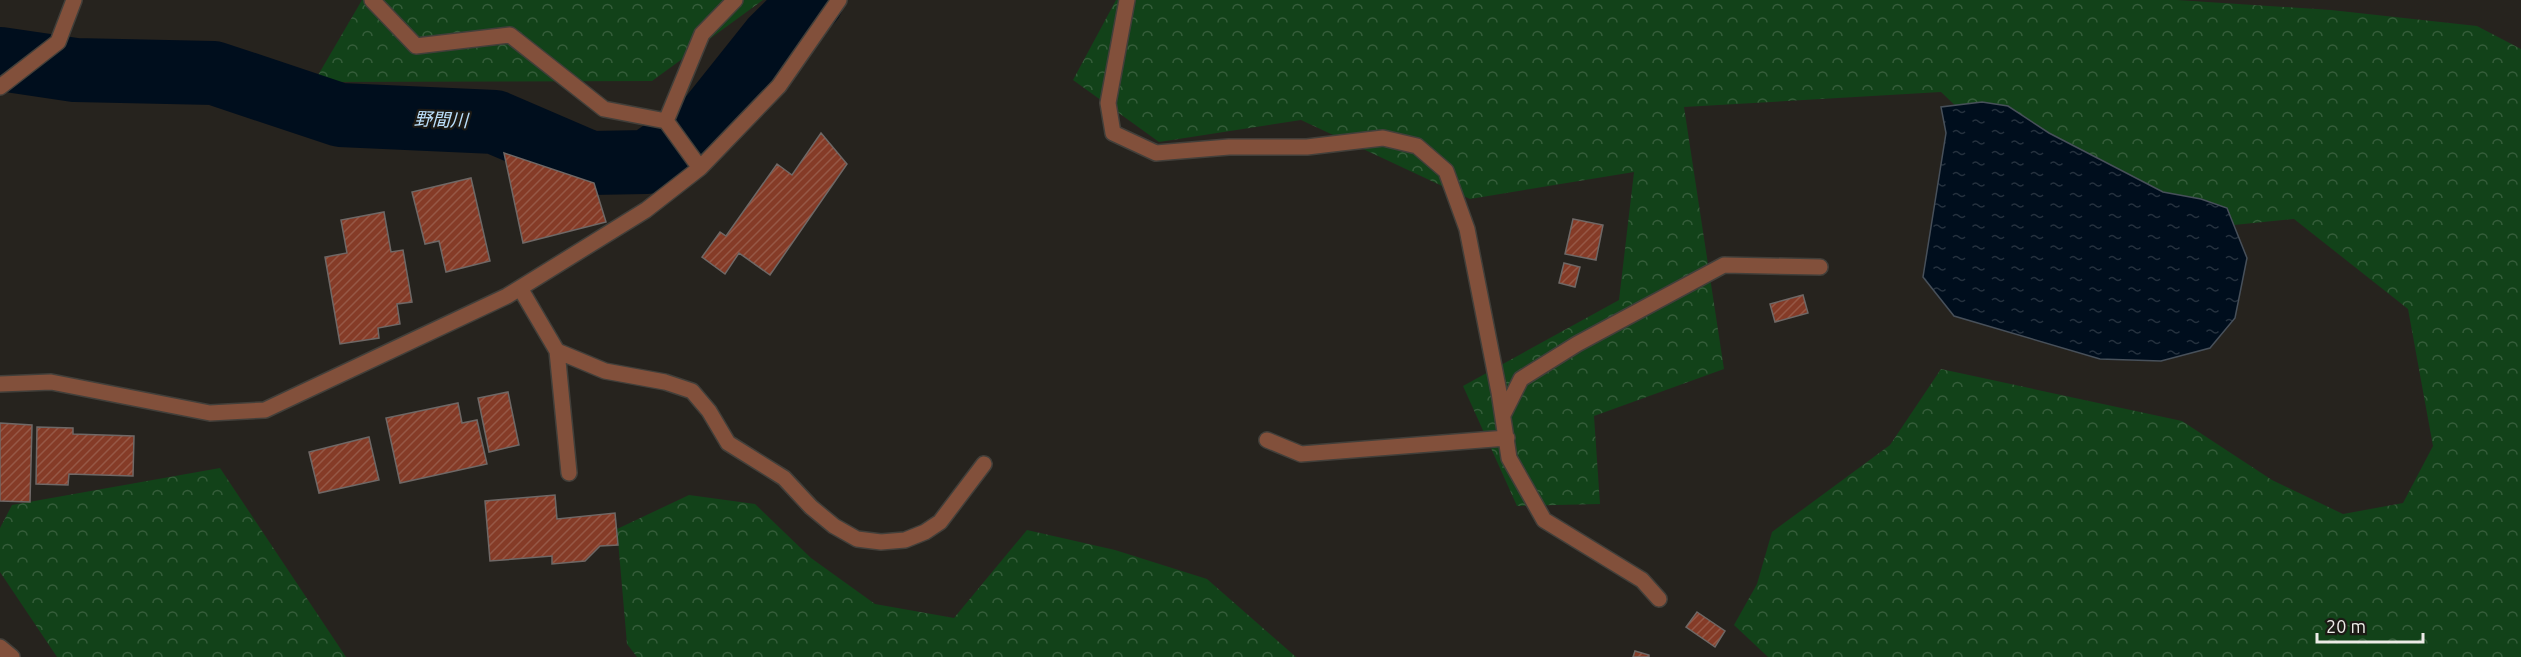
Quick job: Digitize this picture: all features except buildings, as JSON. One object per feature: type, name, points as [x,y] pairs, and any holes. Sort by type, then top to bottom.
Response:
[{"type":"street","points":[[0,87],[58,42],[74,0]]},
{"type":"street","points":[[372,0],[416,46],[510,35],[604,109],[666,121],[700,168]]},
{"type":"street","points":[[666,121],[702,34],[735,0]]},
{"type":"street","points":[[0,384],[51,382],[210,413],[266,410],[520,288],[646,210],[700,168],[779,86],[839,0]]},
{"type":"street","points":[[1127,0],[1108,103],[1113,133],[1156,153],[1229,147],[1307,147],[1383,138],[1417,146],[1446,171],[1467,229],[1503,415],[1509,458],[1544,520],[1642,580],[1659,599]]},
{"type":"street","points":[[1503,415],[1521,379],[1576,344],[1724,265],[1820,267]]},
{"type":"street","points":[[520,288],[557,351],[569,472]]},
{"type":"street","points":[[557,351],[605,370],[665,382],[692,391],[709,411],[728,443],[784,478],[811,507],[834,526],[857,539],[881,542],[905,540],[926,532],[946,514],[984,464]]},
{"type":"street","points":[[1267,440],[1301,454],[1507,438]]},
{"type":"street","points":[[0,647],[12,657]]},
{"type":"green space","points":[[362,0],[763,0],[652,81],[314,82]]},
{"type":"green space","points":[[1116,0],[2177,0],[2331,10],[2477,26],[2521,49],[2521,657],[1768,657],[1734,625],[1757,584],[1772,532],[1890,445],[1941,369],[2182,421],[2272,480],[2343,514],[2403,503],[2433,446],[2408,309],[2294,219],[2165,232],[2000,148],[1941,92],[1684,107],[1724,369],[1594,416],[1600,504],[1517,506],[1463,386],[1619,300],[1634,172],[1470,199],[1301,120],[1159,142],[1073,80]]},
{"type":"green space","points":[[220,468],[346,657],[57,657],[0,572],[0,528],[12,505]]},
{"type":"green space","points":[[689,495],[755,504],[811,558],[875,604],[954,618],[1027,530],[1115,550],[1207,579],[1296,657],[637,657],[627,644],[617,529]]},
{"type":"water","points":[[1982,102],[2008,106],[2049,133],[2163,192],[2201,199],[2227,208],[2247,258],[2235,318],[2210,348],[2161,361],[2100,359],[1954,316],[1923,277],[1946,133],[1941,107]]},
{"type":"waterway","name":"野間川","points":[[0,59],[75,70],[214,73],[340,115],[495,122],[590,163],[647,162],[709,119],[772,40],[812,0]]}]
